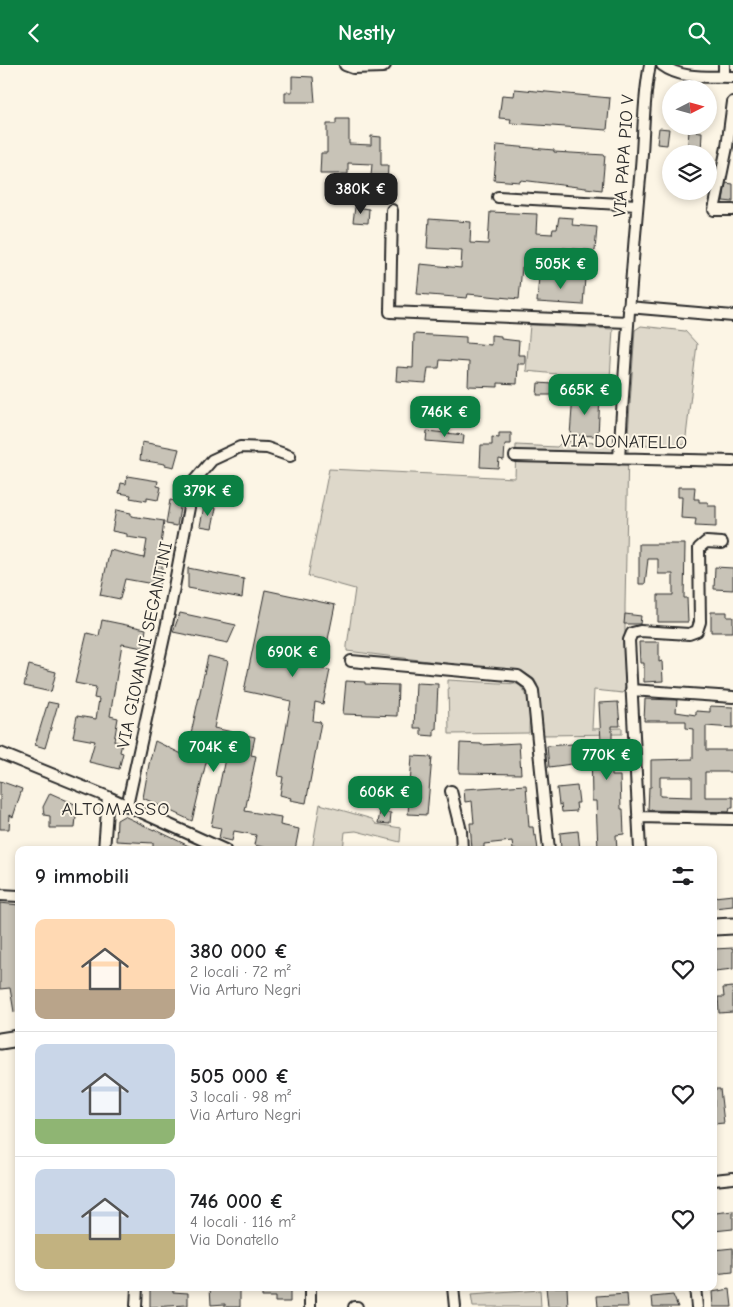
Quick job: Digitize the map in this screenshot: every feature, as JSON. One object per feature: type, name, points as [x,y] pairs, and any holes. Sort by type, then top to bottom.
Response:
[{"type":"main road","points":[[717,927],[733,926]]},
{"type":"main road","points":[[0,1041],[15,1038]]},
{"type":"street","points":[[345,65],[353,68],[383,67],[385,65]]},
{"type":"street","name":"VIA PAPA PIO V","points":[[619,459],[628,307],[643,143],[646,82],[650,65]]},
{"type":"street","points":[[662,65],[670,71],[689,75],[729,77],[724,65]]},
{"type":"street","points":[[733,102],[727,147],[714,210],[733,210]]},
{"type":"street","points":[[498,197],[637,205]]},
{"type":"street","points":[[392,210],[390,312],[628,322]]},
{"type":"street","points":[[628,307],[733,316]]},
{"type":"street","name":"VIA GIOVANNI SEGANTINI","points":[[127,805],[168,619],[194,481],[212,460],[240,447],[268,448],[290,456]]},
{"type":"street","name":"VIA DONATELLO","points":[[515,456],[733,461]]},
{"type":"street","points":[[640,846],[629,640],[632,633],[640,631],[689,633],[697,631],[700,623],[698,548],[706,542],[722,543]]},
{"type":"street","points":[[351,661],[518,676],[529,684],[533,691],[549,846]]},
{"type":"street","points":[[631,690],[733,697]]},
{"type":"street","points":[[0,753],[127,805],[216,846]]},
{"type":"street","points":[[451,791],[462,846]]},
{"type":"street","points":[[104,846],[108,797]]},
{"type":"street","points":[[638,817],[733,819]]},
{"type":"street","points":[[0,895],[15,896]]},
{"type":"street","points":[[717,1180],[733,1178]]},
{"type":"street","points":[[136,1307],[137,1291]]},
{"type":"street","points":[[310,1291],[310,1307]]},
{"type":"street","points":[[453,1291],[455,1307]]},
{"type":"street","points":[[695,1291],[697,1307]]},
{"type":"shaded area","points":[[530,325],[613,329],[610,379],[526,371]]},
{"type":"shaded area","points":[[641,326],[685,331],[697,344],[685,445],[630,445],[628,448],[625,689],[623,693],[594,690],[592,729],[622,728],[622,734],[543,735],[537,684],[534,679],[525,673],[347,651],[355,589],[308,576],[329,469],[515,478],[516,445],[557,447],[563,441],[624,444],[628,435],[635,330]]},
{"type":"shaded area","points":[[448,680],[517,684],[526,693],[528,699],[529,733],[449,734]]},
{"type":"shaded area","points":[[320,804],[372,819],[376,824],[401,828],[400,842],[356,831],[345,832],[343,846],[313,846]]},
{"type":"shaded area","points":[[540,1291],[541,1307],[473,1307],[471,1295]]},
{"type":"building","points":[[292,76],[313,77],[315,102],[285,102],[285,92],[292,92]]},
{"type":"building","points":[[515,89],[610,98],[607,130],[510,123],[511,119],[499,118],[502,95],[514,96]]},
{"type":"building","points":[[336,119],[349,119],[349,144],[371,145],[371,136],[381,137],[381,165],[388,165],[387,189],[370,188],[372,164],[348,163],[348,174],[320,174],[321,153],[327,153],[327,124],[336,124]]},
{"type":"building","points":[[659,128],[662,128],[662,135],[668,135],[667,145],[657,144]]},
{"type":"building","points":[[689,135],[702,135],[701,145],[688,145]]},
{"type":"building","points":[[497,145],[554,150],[554,152],[605,155],[602,190],[521,180],[520,182],[494,180]]},
{"type":"building","points":[[726,183],[733,184],[733,202],[723,201]]},
{"type":"building","points":[[355,207],[369,209],[368,223],[353,222]]},
{"type":"building","points":[[490,212],[537,214],[536,233],[552,234],[553,229],[557,229],[559,217],[573,218],[572,225],[597,227],[595,251],[563,248],[563,251],[551,250],[550,257],[546,257],[545,268],[522,267],[519,299],[468,294],[467,298],[417,294],[420,264],[461,268],[462,250],[427,248],[429,219],[471,222],[470,243],[488,244]]},
{"type":"building","points":[[539,276],[585,278],[583,305],[537,302]]},
{"type":"building","points":[[414,334],[466,337],[466,343],[491,345],[491,335],[501,336],[501,339],[519,341],[518,355],[525,355],[525,364],[518,364],[517,384],[498,383],[498,387],[468,386],[469,362],[440,360],[439,368],[428,368],[426,383],[396,381],[397,367],[413,368]]},
{"type":"building","points":[[538,383],[553,384],[552,395],[537,395]]},
{"type":"building","points":[[573,395],[600,396],[598,436],[570,435]]},
{"type":"building","points":[[427,431],[464,435],[463,444],[426,441]]},
{"type":"building","points":[[499,433],[511,433],[511,444],[505,444],[504,460],[499,459],[498,468],[480,467],[481,445],[492,445],[492,437],[499,438]]},
{"type":"building","points":[[142,442],[179,449],[174,467],[140,460]]},
{"type":"building","points":[[127,476],[158,481],[157,486],[161,487],[158,500],[147,498],[147,501],[130,498],[131,495],[119,493],[121,483],[126,484]]},
{"type":"building","points":[[678,487],[695,487],[694,499],[699,499],[699,502],[708,502],[708,506],[716,506],[716,527],[695,526],[696,519],[681,518],[682,497],[678,497]]},
{"type":"building","points":[[170,500],[181,502],[177,526],[166,524]]},
{"type":"building","points":[[204,506],[216,508],[212,528],[200,526]]},
{"type":"building","points":[[116,510],[131,513],[131,516],[164,521],[159,560],[163,561],[159,585],[125,579],[120,599],[100,595],[110,550],[144,558],[147,540],[127,537],[127,534],[112,531]]},
{"type":"building","points":[[639,544],[685,544],[684,598],[687,598],[688,622],[658,622],[658,595],[673,595],[673,574],[658,574],[658,559],[648,559],[645,584],[639,584]]},
{"type":"building","points":[[715,567],[733,568],[733,590],[714,589]]},
{"type":"building","points":[[188,568],[244,579],[242,598],[188,588]]},
{"type":"building","points":[[265,590],[335,605],[322,669],[330,670],[323,704],[315,702],[313,721],[321,722],[306,803],[290,800],[291,798],[280,795],[283,777],[278,776],[291,701],[244,691]]},
{"type":"building","points":[[711,612],[727,612],[727,617],[733,617],[733,632],[711,632]]},
{"type":"building","points":[[180,613],[236,625],[228,643],[173,632]]},
{"type":"building","points":[[625,614],[641,616],[640,624],[624,624]]},
{"type":"building","points":[[102,620],[146,629],[143,648],[122,644],[110,716],[118,718],[114,741],[122,743],[120,752],[123,753],[119,769],[89,762],[95,741],[73,737],[77,716],[96,719],[99,699],[94,698],[96,687],[75,683],[87,633],[99,636]]},
{"type":"building","points":[[639,642],[659,642],[659,662],[662,661],[663,681],[644,682],[644,663],[640,663]]},
{"type":"building","points":[[208,656],[228,661],[214,728],[255,737],[251,755],[256,756],[245,811],[281,817],[280,825],[299,829],[296,846],[254,845],[256,835],[234,831],[232,841],[219,838],[221,828],[211,826],[227,749],[210,746],[192,821],[143,798],[155,741],[186,756]]},
{"type":"building","points":[[29,665],[56,672],[51,692],[24,686]]},
{"type":"building","points":[[346,681],[365,682],[365,684],[398,685],[397,716],[343,714]]},
{"type":"building","points":[[416,683],[438,684],[434,736],[421,735],[421,728],[414,728]]},
{"type":"building","points":[[645,699],[677,700],[676,712],[696,715],[696,711],[710,712],[710,706],[733,707],[733,728],[706,726],[706,750],[733,750],[733,772],[705,772],[705,797],[733,797],[733,808],[730,808],[729,812],[648,810],[649,787],[651,787],[651,760],[693,759],[693,729],[686,728],[686,721],[644,721]],"holes":[[[660,777],[692,777],[692,797],[660,796]]]},
{"type":"building","points":[[48,702],[58,704],[45,748],[35,745]]},
{"type":"building","points":[[618,702],[620,726],[612,726],[612,776],[620,776],[624,834],[616,835],[617,846],[598,846],[596,801],[592,801],[591,742],[601,742],[599,703]]},
{"type":"building","points":[[460,743],[481,745],[519,743],[521,774],[459,773]]},
{"type":"building","points":[[572,744],[572,764],[549,767],[547,746]]},
{"type":"building","points":[[412,756],[432,757],[427,815],[408,814]]},
{"type":"building","points":[[0,781],[22,789],[13,817],[10,815],[9,829],[0,829]]},
{"type":"building","points":[[385,781],[395,781],[394,794],[385,794]]},
{"type":"building","points":[[526,785],[529,827],[533,827],[537,846],[513,846],[512,841],[484,844],[484,846],[472,846],[470,823],[474,823],[472,801],[465,802],[464,789]]},
{"type":"building","points":[[577,786],[579,803],[576,803],[577,811],[562,812],[561,804],[559,805],[557,788]]},
{"type":"building","points":[[50,793],[77,805],[75,828],[50,828],[50,816],[44,815],[43,807]]},
{"type":"building","points":[[380,812],[391,813],[390,824],[378,823]]},
{"type":"building","points":[[124,816],[189,846],[153,846],[153,843],[116,841],[117,820]]},
{"type":"building","points":[[578,831],[580,846],[561,846],[560,833]]},
{"type":"building","points":[[733,895],[733,906],[717,908],[717,897]]},
{"type":"building","points":[[0,903],[15,905],[15,1012],[10,988],[0,989]]},
{"type":"building","points":[[733,948],[733,969],[717,971],[717,949]]},
{"type":"building","points":[[733,987],[733,1012],[719,1013],[718,997],[724,997],[723,988]]},
{"type":"building","points":[[717,1089],[720,1089],[724,1123],[717,1124]]},
{"type":"building","points":[[733,1211],[733,1229],[717,1231],[717,1213]]},
{"type":"building","points":[[733,1248],[733,1272],[717,1274],[717,1250]]},
{"type":"building","points":[[730,1289],[732,1307],[713,1307],[712,1292]]},
{"type":"building","points":[[150,1291],[188,1293],[188,1305],[150,1307]]},
{"type":"building","points":[[210,1291],[240,1291],[240,1307],[225,1307],[225,1304],[211,1305]]},
{"type":"building","points":[[262,1291],[290,1291],[290,1302],[275,1302],[275,1297],[262,1297]]},
{"type":"building","points":[[546,1291],[567,1291],[568,1307],[548,1307]]},
{"type":"building","points":[[627,1294],[628,1307],[598,1307],[597,1296]]},
{"type":"building","points":[[673,1295],[678,1307],[653,1307],[652,1297]]},
{"type":"district","name":"ALTOMASSO","points":[[116,809]]}]
